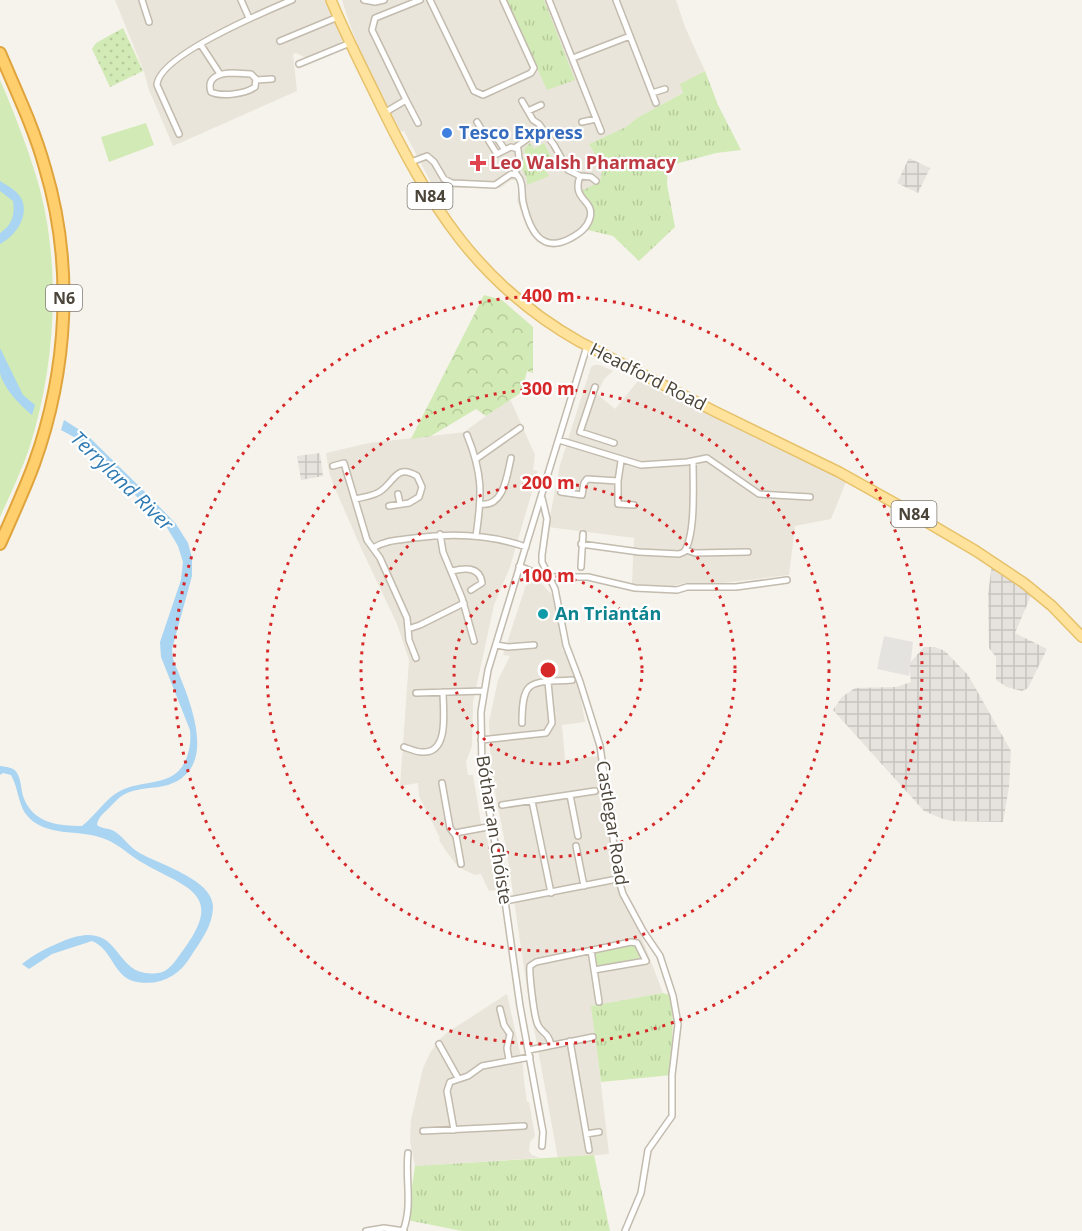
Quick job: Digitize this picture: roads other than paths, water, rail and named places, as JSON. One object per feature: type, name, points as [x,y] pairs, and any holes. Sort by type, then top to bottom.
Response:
[{"type":"highway","name":"N6","points":[[0,53],[28,119],[46,170],[60,241],[64,295],[61,353],[46,427],[30,473],[0,543]]},
{"type":"main road","name":"Headford Road","points":[[332,0],[384,113],[436,207],[484,269],[510,293],[543,319],[587,346],[839,471],[976,551],[1024,583],[1052,606],[1082,637]]},
{"type":"street","points":[[142,0],[150,22]]},
{"type":"street","points":[[241,0],[249,18]]},
{"type":"street","points":[[179,134],[159,93],[157,81],[165,69],[229,28],[292,0]]},
{"type":"street","points":[[364,0],[375,2],[384,0]]},
{"type":"street","points":[[418,123],[372,30],[375,18],[420,0]]},
{"type":"street","points":[[430,0],[474,91],[483,95],[531,73],[534,68],[503,0]]},
{"type":"street","points":[[549,0],[601,131]]},
{"type":"street","points":[[616,0],[656,103]]},
{"type":"street","points":[[138,10],[145,9]]},
{"type":"street","points":[[280,40],[339,17]]},
{"type":"street","points":[[573,58],[630,36]]},
{"type":"street","points":[[299,64],[350,43]]},
{"type":"street","points":[[201,45],[219,75]]},
{"type":"street","points":[[251,74],[256,80],[255,87],[248,91],[215,94],[210,90],[210,82],[219,75],[251,74]]},
{"type":"street","points":[[256,80],[272,79]]},
{"type":"street","points":[[652,93],[665,89]]},
{"type":"street","points":[[384,113],[406,100]]},
{"type":"street","points":[[522,101],[554,145],[568,170],[580,176],[591,177],[596,181]]},
{"type":"street","points":[[528,111],[541,105]]},
{"type":"street","points":[[582,122],[596,118]]},
{"type":"street","points":[[477,122],[497,154],[516,147],[527,139]]},
{"type":"street","points":[[497,138],[505,150]]},
{"type":"street","points":[[411,162],[427,156],[434,162],[444,179],[452,183],[495,185],[515,174],[520,156],[516,147]]},
{"type":"street","points":[[515,174],[521,181],[524,206],[536,235],[543,242],[552,244],[577,235],[588,223],[589,208],[577,189],[580,176]]},
{"type":"street","name":"Bóthar an Chóiste","points":[[542,1146],[543,1131],[520,1006],[506,901],[482,769],[480,740],[484,691],[496,645],[587,346]]},
{"type":"street","points":[[595,387],[580,432],[614,443]]},
{"type":"street","points":[[476,459],[520,428]]},
{"type":"street","points":[[580,447],[584,434]]},
{"type":"street","points":[[467,435],[481,481],[476,536]]},
{"type":"street","points":[[559,440],[621,461],[645,466],[707,458],[759,494],[810,497]]},
{"type":"street","points":[[480,504],[490,505],[498,499],[511,458]]},
{"type":"street","points":[[621,461],[618,504],[634,505]]},
{"type":"street","points":[[581,544],[639,552],[680,554],[686,550],[692,521],[693,461]]},
{"type":"street","points":[[333,466],[344,463],[364,532],[407,618],[409,640],[416,658]]},
{"type":"street","points":[[355,499],[380,492],[394,476],[406,471],[417,476],[421,482],[421,492],[415,501],[389,506]]},
{"type":"street","points":[[561,492],[582,495],[587,478],[618,481]]},
{"type":"street","points":[[398,494],[399,504]]},
{"type":"street","name":"Castlegar Road","points":[[542,496],[547,519],[542,562],[555,589],[567,645],[602,756],[619,881],[638,923],[660,956],[673,996],[678,1024],[672,1075],[672,1116],[648,1150],[641,1193],[625,1231]]},
{"type":"street","points":[[373,549],[387,541],[440,534],[476,536],[526,547]]},
{"type":"street","points":[[440,534],[443,552],[464,603],[474,641]]},
{"type":"street","points":[[581,567],[583,534]]},
{"type":"street","points":[[686,550],[694,554],[748,552]]},
{"type":"street","points":[[519,566],[550,578],[588,577],[635,588],[677,590],[687,587],[736,587],[787,580]]},
{"type":"street","points":[[452,572],[468,569],[477,572],[482,583],[471,590]]},
{"type":"street","points":[[408,629],[464,603]]},
{"type":"street","points":[[496,645],[508,647],[534,645]]},
{"type":"street","points":[[522,723],[525,691],[535,683],[572,680]]},
{"type":"street","points":[[480,740],[546,733],[552,723],[548,682]]},
{"type":"street","points":[[416,693],[484,691]]},
{"type":"street","points":[[404,747],[425,753],[439,744],[443,733],[443,692]]},
{"type":"street","points":[[442,783],[450,828],[455,833],[461,864]]},
{"type":"street","points":[[502,805],[596,791]]},
{"type":"street","points":[[570,795],[578,836]]},
{"type":"street","points":[[532,801],[551,892]]},
{"type":"street","points":[[455,833],[493,826]]},
{"type":"street","points":[[576,846],[584,886]]},
{"type":"street","points":[[506,901],[612,880]]},
{"type":"street","points":[[551,1045],[548,1035],[538,1025],[530,966],[536,962],[634,942],[641,948],[646,960],[594,970]]},
{"type":"street","points":[[591,950],[599,1002]]},
{"type":"street","points":[[500,1010],[500,1016],[510,1034],[507,1048],[509,1060]]},
{"type":"street","points":[[454,1130],[447,1091],[450,1082],[468,1076],[482,1066],[509,1060],[551,1045],[593,1037]]},
{"type":"street","points":[[570,1041],[589,1149]]},
{"type":"street","points":[[439,1044],[458,1078]]},
{"type":"street","points":[[423,1131],[524,1126]]},
{"type":"street","points":[[586,1134],[599,1132]]},
{"type":"street","points":[[366,1231],[384,1228],[403,1231],[410,1202],[406,1170],[408,1153]]},
{"type":"water","points":[[0,181],[18,194],[24,206],[24,213],[15,231],[0,244],[0,233],[10,223],[14,206],[13,201],[0,191]]},
{"type":"water","points":[[0,348],[23,395],[35,405],[32,415],[13,396],[2,379]]},
{"type":"water","name":"Terryland River","points":[[64,420],[86,434],[176,524],[188,543],[192,558],[192,576],[172,649],[173,659],[192,709],[196,728],[197,746],[194,762],[185,776],[168,785],[123,795],[102,815],[97,825],[117,833],[138,852],[183,873],[204,888],[210,896],[213,906],[211,920],[199,945],[181,969],[161,981],[146,983],[129,979],[118,969],[105,950],[92,941],[52,954],[29,969],[22,964],[41,951],[61,942],[82,936],[97,936],[107,941],[131,967],[142,973],[162,972],[173,964],[184,949],[196,930],[201,915],[200,904],[195,894],[186,886],[138,860],[115,844],[95,836],[52,830],[33,821],[23,809],[11,775],[3,773],[0,775],[0,766],[16,771],[27,805],[39,817],[55,824],[82,826],[120,791],[175,774],[182,767],[190,747],[190,730],[161,657],[160,642],[181,580],[183,562],[178,546],[166,526],[106,466],[74,437],[61,430]]},
{"type":"place","name":"Tesco Express","points":[[447,133]]},
{"type":"place","name":"Leo Walsh Pharmacy","points":[[478,163]]},
{"type":"place","name":"An Triantán","points":[[543,614]]}]
